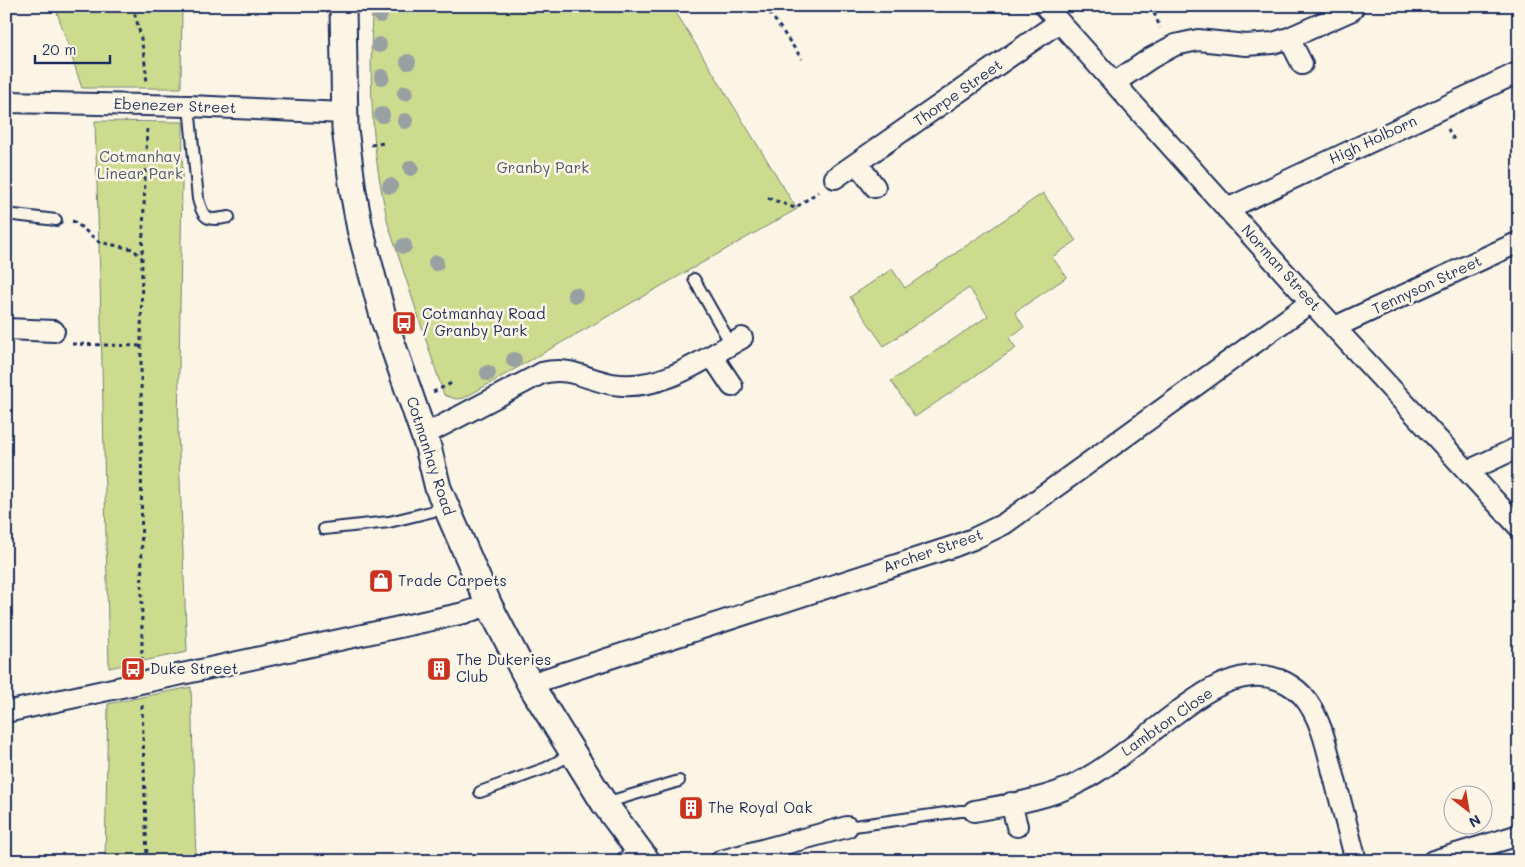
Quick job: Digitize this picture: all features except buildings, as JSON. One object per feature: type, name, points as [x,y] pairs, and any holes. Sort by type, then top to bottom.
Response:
[{"type":"street","name":"Cotmanhay Road","points":[[343,6],[344,113],[353,191],[367,257],[394,350],[433,464],[438,488],[489,605],[530,684],[638,858]]},
{"type":"street","name":"Norman Street","points":[[1045,6],[1311,302],[1519,527]]},
{"type":"street","points":[[1114,83],[1169,47],[1185,42],[1198,40],[1254,44],[1273,43],[1289,38],[1352,10]]},
{"type":"street","name":"Thorpe Street","points":[[835,178],[1059,22]]},
{"type":"street","points":[[1289,38],[1302,64]]},
{"type":"street","name":"High Holborn","points":[[1227,208],[1519,72]]},
{"type":"street","name":"Ebenezer Street","points":[[6,102],[189,106],[344,113]]},
{"type":"street","points":[[857,163],[875,187]]},
{"type":"street","name":"Tennyson Street","points":[[1335,327],[1519,242]]},
{"type":"street","name":"Archer Street","points":[[530,684],[955,546],[988,532],[1004,524],[1112,448],[1311,302]]},
{"type":"street","points":[[6,329],[54,331]]},
{"type":"street","points":[[424,435],[542,373],[566,370],[613,384],[644,384],[669,377],[712,356],[737,341]]},
{"type":"street","points":[[712,356],[732,386]]},
{"type":"street","points":[[1468,471],[1519,448]]},
{"type":"street","points":[[6,712],[455,615],[489,605]]},
{"type":"street","name":"Lambton Close","points":[[974,811],[1045,796],[1075,785],[1205,694],[1238,678],[1263,675],[1294,688],[1303,696],[1314,714],[1329,757],[1356,861]]},
{"type":"street","points":[[1011,804],[1017,826]]},
{"type":"street","points":[[721,861],[847,827]]},
{"type":"street","points":[[1433,861],[1519,836]]},
{"type":"lane","points":[[189,106],[198,199],[201,212],[206,217],[215,220],[230,217]]},
{"type":"lane","points":[[6,214],[56,220]]},
{"type":"lane","points":[[694,279],[737,341]]},
{"type":"lane","points":[[324,529],[389,522],[446,508]]},
{"type":"lane","points":[[480,792],[546,768],[572,754]]},
{"type":"lane","points":[[604,803],[679,781]]},
{"type":"lane","name":"Lambton Close","points":[[847,827],[974,811]]},
{"type":"path","points":[[132,6],[138,22],[146,65],[148,105],[142,258],[141,346],[142,683],[147,861]]},
{"type":"path","points":[[765,6],[802,59]]},
{"type":"path","points":[[375,144],[384,143]]},
{"type":"path","points":[[768,198],[795,208],[835,178]]},
{"type":"path","points":[[56,220],[75,222],[99,242],[133,249],[142,258]]},
{"type":"path","points":[[54,331],[53,344],[141,346]]},
{"type":"path","points":[[442,389],[452,383]]},
{"type":"green space","points":[[55,6],[182,6],[181,88],[82,88]]},
{"type":"green space","name":"Granby Park","points":[[372,6],[672,6],[797,209],[464,398],[456,399],[444,395],[388,224],[380,185],[372,110]]},
{"type":"green space","name":"Cotmanhay Linear Park","points":[[95,121],[183,122],[178,430],[187,652],[109,668],[100,279]]},
{"type":"green space","points":[[1043,193],[1076,241],[1052,257],[1067,277],[1015,312],[1024,327],[1009,338],[1016,348],[915,417],[891,381],[988,316],[969,288],[884,346],[850,297],[892,269],[905,288]]},
{"type":"green space","points":[[191,687],[196,861],[105,861],[108,704]]},
{"type":"place","name":"Cotmanhay Road / Granby Park","points":[[404,323]]},
{"type":"place","name":"Trade Carpets","points":[[381,581]]},
{"type":"place","name":"Duke Street","points":[[133,669]]},
{"type":"place","name":"The Dukeries Club","points":[[439,669]]},
{"type":"place","name":"The Royal Oak","points":[[691,808]]}]
